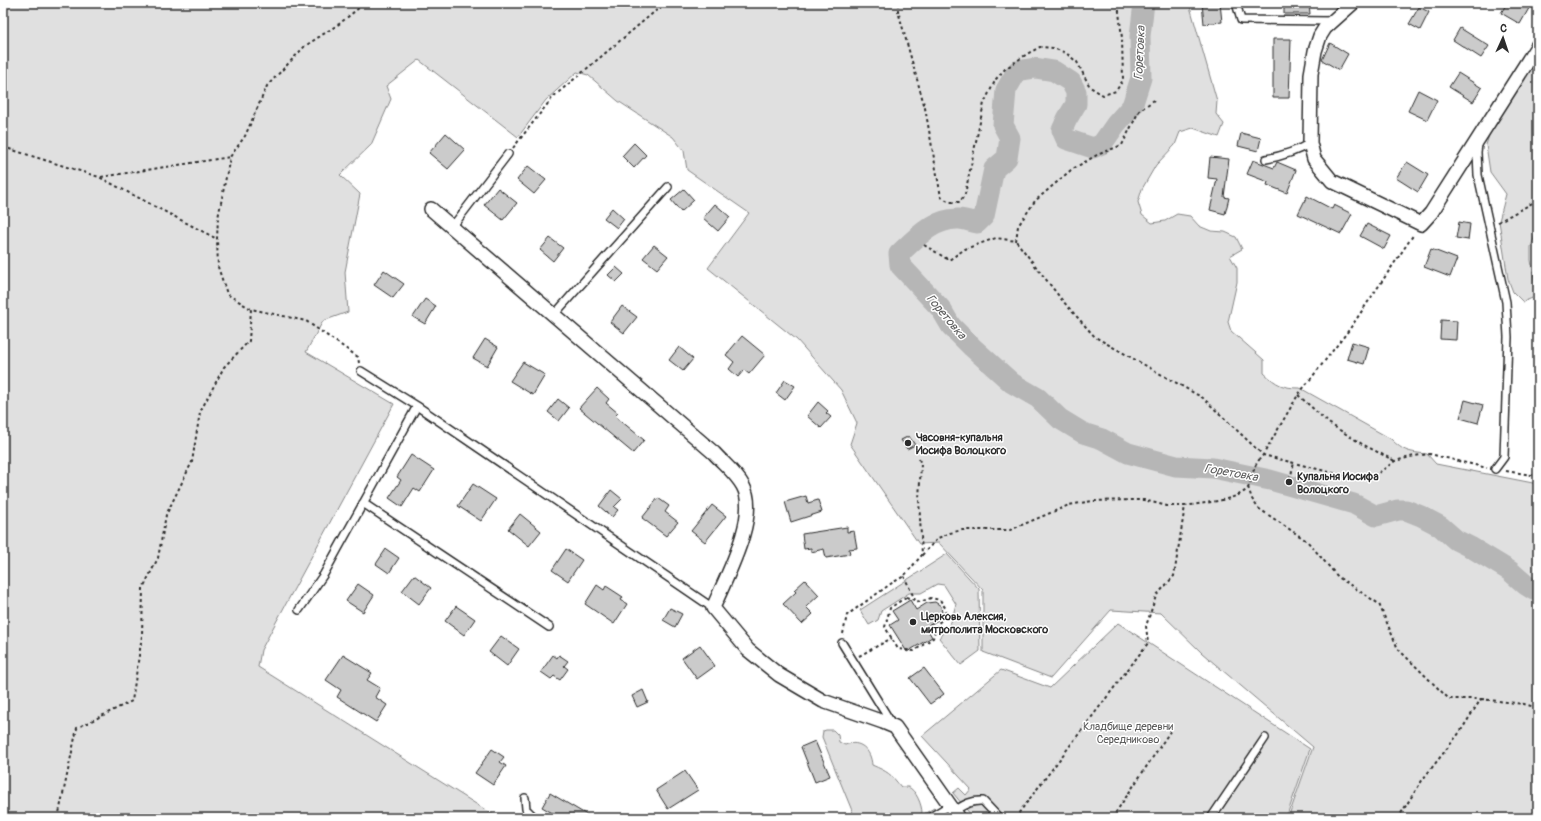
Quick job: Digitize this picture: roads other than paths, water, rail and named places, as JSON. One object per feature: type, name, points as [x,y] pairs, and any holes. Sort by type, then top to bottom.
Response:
[{"type":"street","points":[[1352,3],[1325,28],[1320,36],[1315,51],[1312,74],[1310,143],[1314,159],[1332,181],[1421,224],[1431,213],[1538,45]]},
{"type":"street","points":[[431,209],[714,454],[735,475],[744,487],[748,505],[747,519],[744,536],[713,608],[730,631],[748,650],[779,675],[823,701],[895,727],[954,811]]},
{"type":"lane","points":[[1236,3],[1241,20],[1333,21]]},
{"type":"lane","points":[[1480,136],[1477,152],[1478,174],[1505,290],[1508,337],[1504,457],[1495,469]]},
{"type":"lane","points":[[1266,159],[1280,157],[1297,151],[1310,143]]},
{"type":"lane","points":[[452,227],[508,154]]},
{"type":"lane","points":[[554,316],[668,187]]},
{"type":"lane","points":[[361,371],[417,406],[713,608]]},
{"type":"lane","points":[[300,610],[324,574],[417,406]]},
{"type":"lane","points":[[363,503],[549,627]]},
{"type":"lane","points":[[842,642],[895,727]]},
{"type":"lane","points":[[1211,818],[1265,738]]},
{"type":"lane","points":[[525,798],[526,809],[535,818]]},
{"type":"lane","points":[[929,818],[954,811],[966,803],[975,800],[983,801],[999,818]]},
{"type":"waterway","name":"Горетовка","points":[[1144,3],[1140,36],[1141,78],[1132,106],[1116,124],[1102,144],[1093,148],[1066,139],[1062,130],[1076,104],[1076,92],[1071,82],[1054,71],[1035,68],[1017,71],[1006,90],[1003,125],[1010,138],[1007,158],[994,169],[984,216],[977,223],[959,219],[941,222],[934,225],[926,230],[899,254],[900,265],[941,309],[951,326],[972,347],[1012,383],[1038,398],[1060,419],[1083,433],[1102,439],[1128,453],[1176,466],[1213,468],[1270,480],[1354,504],[1376,516],[1398,510],[1406,510],[1440,526],[1456,540],[1510,571],[1534,590],[1538,590]]},
{"type":"place","name":"Часовня-купальня Иосифа Волоцкого","points":[[908,443]]},
{"type":"place","name":"Купальня Иосифа Волоцкого","points":[[1289,482]]},
{"type":"place","name":"Церковь Алексия, митрополита Московского","points":[[913,622]]},
{"type":"park label","name":"Кладбище деревни Середниково","points":[[1128,732]]}]
